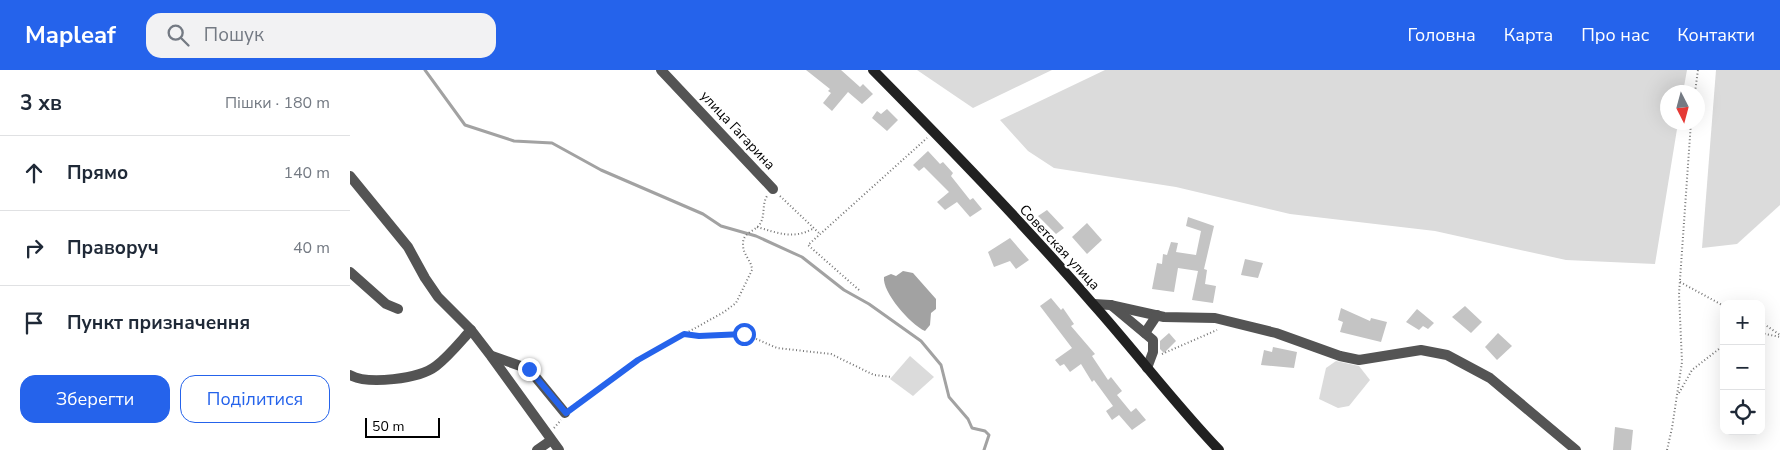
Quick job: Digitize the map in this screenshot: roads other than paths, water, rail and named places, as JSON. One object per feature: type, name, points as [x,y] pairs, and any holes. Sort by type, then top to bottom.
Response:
[{"type":"main road","name":"Советская улица","points":[[872,70],[934,132],[1094,304],[1148,364],[1184,413],[1219,450]]},
{"type":"street","name":"улица Гагарина","points":[[661,70],[773,188]]},
{"type":"street","points":[[350,176],[408,247],[438,297],[471,330],[559,450]]},
{"type":"street","points":[[350,272],[386,304],[398,309]]},
{"type":"street","points":[[1094,304],[1110,305],[1157,315],[1215,318],[1276,333],[1340,356],[1359,360],[1421,350],[1446,355],[1490,378],[1576,450]]},
{"type":"street","points":[[1110,305],[1152,340],[1153,352],[1148,364]]},
{"type":"street","points":[[1145,333],[1157,315]]},
{"type":"street","points":[[350,375],[367,380],[398,378],[424,372],[435,367],[471,330]]},
{"type":"street","points":[[491,356],[529,369],[566,413]]},
{"type":"street","points":[[537,450],[548,437]]},
{"type":"waterway","points":[[425,70],[465,125],[514,141],[552,143],[601,170],[703,214],[721,226],[756,236],[802,257],[844,290],[869,304],[921,341],[941,365],[949,397],[968,419],[972,428],[985,431],[989,435],[984,450]]}]
